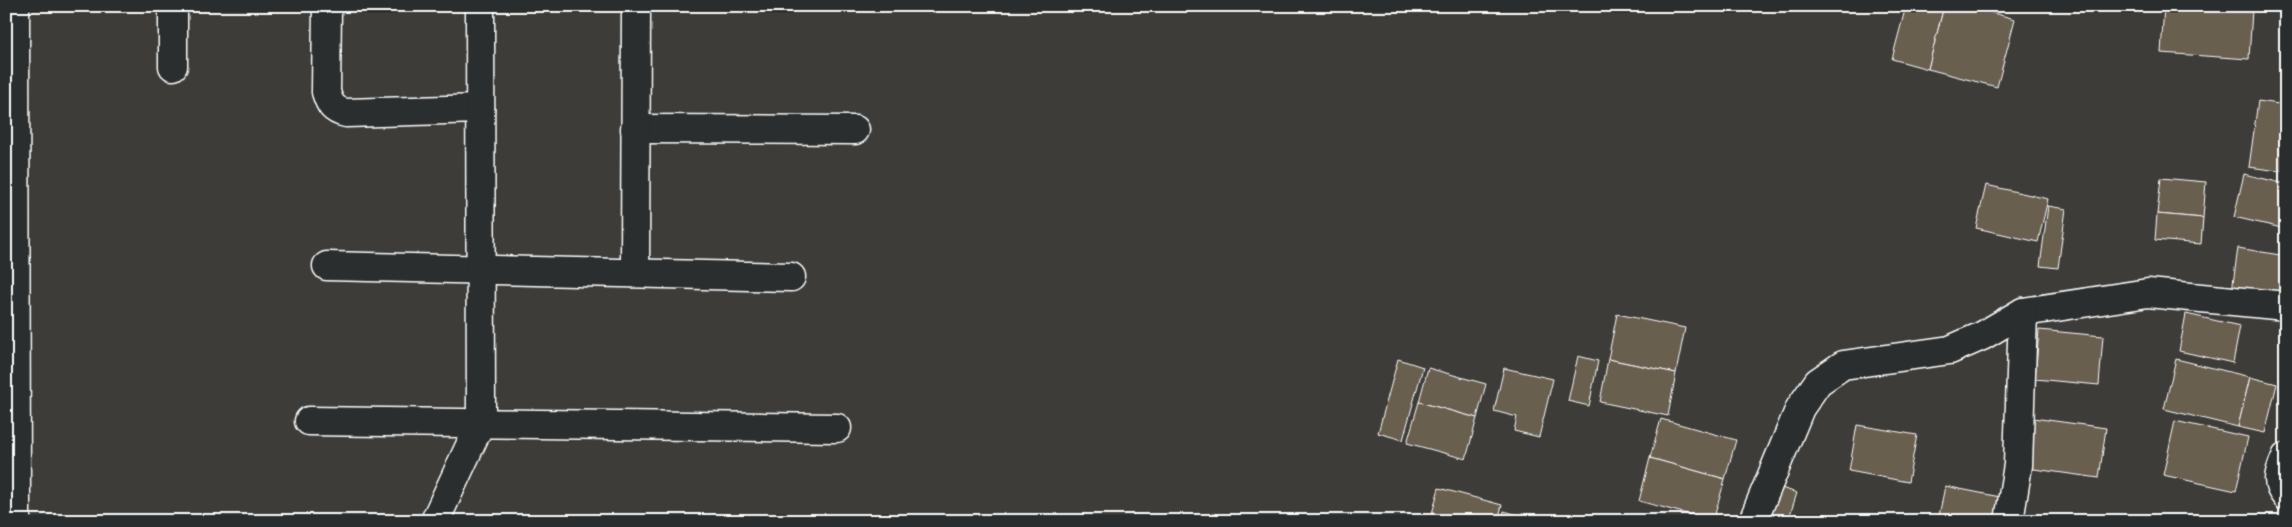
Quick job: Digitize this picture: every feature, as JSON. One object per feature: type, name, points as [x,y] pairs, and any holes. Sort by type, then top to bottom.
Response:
[{"type":"street","points":[[15,6],[11,405],[16,521]]},
{"type":"street","points":[[173,6],[173,66]]},
{"type":"street","points":[[327,6],[326,92],[329,104],[337,111],[346,113],[480,109]]},
{"type":"street","points":[[436,521],[481,422],[480,6]]},
{"type":"street","points":[[635,272],[636,6]]},
{"type":"street","points":[[635,129],[855,130]]},
{"type":"street","points":[[327,266],[791,277]]},
{"type":"street","points":[[1754,521],[1800,408],[1818,382],[1843,365],[1950,350],[1982,336],[2023,312],[2148,293],[2286,306]]},
{"type":"street","points":[[2009,521],[2018,465],[2023,312]]},
{"type":"street","points":[[309,421],[837,428]]},
{"type":"street","points":[[2286,456],[2278,476],[2280,489],[2286,496]]},
{"type":"building","points":[[1906,6],[1944,6],[1928,69],[1892,59]]},
{"type":"building","points":[[1944,6],[1967,6],[2015,19],[1997,87],[1928,69]]},
{"type":"building","points":[[2164,6],[2252,10],[2249,59],[2161,53]]},
{"type":"building","points":[[2258,101],[2286,105],[2286,172],[2249,167]]},
{"type":"building","points":[[2244,174],[2286,184],[2286,229],[2234,217]]},
{"type":"building","points":[[2161,178],[2206,182],[2203,218],[2157,214]]},
{"type":"building","points":[[1986,185],[2048,199],[2038,242],[1976,228]]},
{"type":"building","points":[[2048,206],[2066,209],[2058,268],[2040,266]]},
{"type":"building","points":[[2157,214],[2203,218],[2201,244],[2155,240]]},
{"type":"building","points":[[2238,248],[2286,256],[2286,300],[2232,291]]},
{"type":"building","points":[[1617,314],[1685,328],[1676,373],[1608,359]]},
{"type":"building","points":[[2186,314],[2240,326],[2233,363],[2179,351]]},
{"type":"building","points":[[2039,330],[2103,336],[2099,385],[2035,379]]},
{"type":"building","points":[[1578,356],[1598,361],[1589,406],[1568,401]]},
{"type":"building","points":[[1398,359],[1423,367],[1403,440],[1378,433]]},
{"type":"building","points":[[1608,359],[1676,373],[1668,416],[1600,402]]},
{"type":"building","points":[[2176,359],[2250,377],[2238,427],[2164,409]]},
{"type":"building","points":[[1428,368],[1486,384],[1477,418],[1419,402]]},
{"type":"building","points":[[1504,368],[1553,379],[1539,437],[1514,431],[1517,417],[1494,411]]},
{"type":"building","points":[[2250,377],[2277,384],[2265,433],[2238,427]]},
{"type":"building","points":[[1419,402],[1477,418],[1466,459],[1407,443]]},
{"type":"building","points":[[2033,418],[2106,428],[2099,478],[2027,468]]},
{"type":"building","points":[[1661,419],[1736,440],[1725,479],[1650,458]]},
{"type":"building","points":[[2175,421],[2248,437],[2236,491],[2163,475]]},
{"type":"building","points":[[1857,425],[1917,435],[1908,482],[1849,471]]},
{"type":"building","points":[[1650,458],[1725,479],[1713,521],[1639,501]]},
{"type":"building","points":[[1772,485],[1797,493],[1788,521],[1762,514]]},
{"type":"building","points":[[1945,486],[2000,497],[1996,521],[1938,521]]},
{"type":"building","points":[[1439,488],[1502,505],[1498,521],[1430,521]]},
{"type":"building","points":[[1504,511],[1532,519],[1532,521],[1502,521]]},
{"type":"building","points":[[2037,516],[2055,521],[2035,521]]}]
